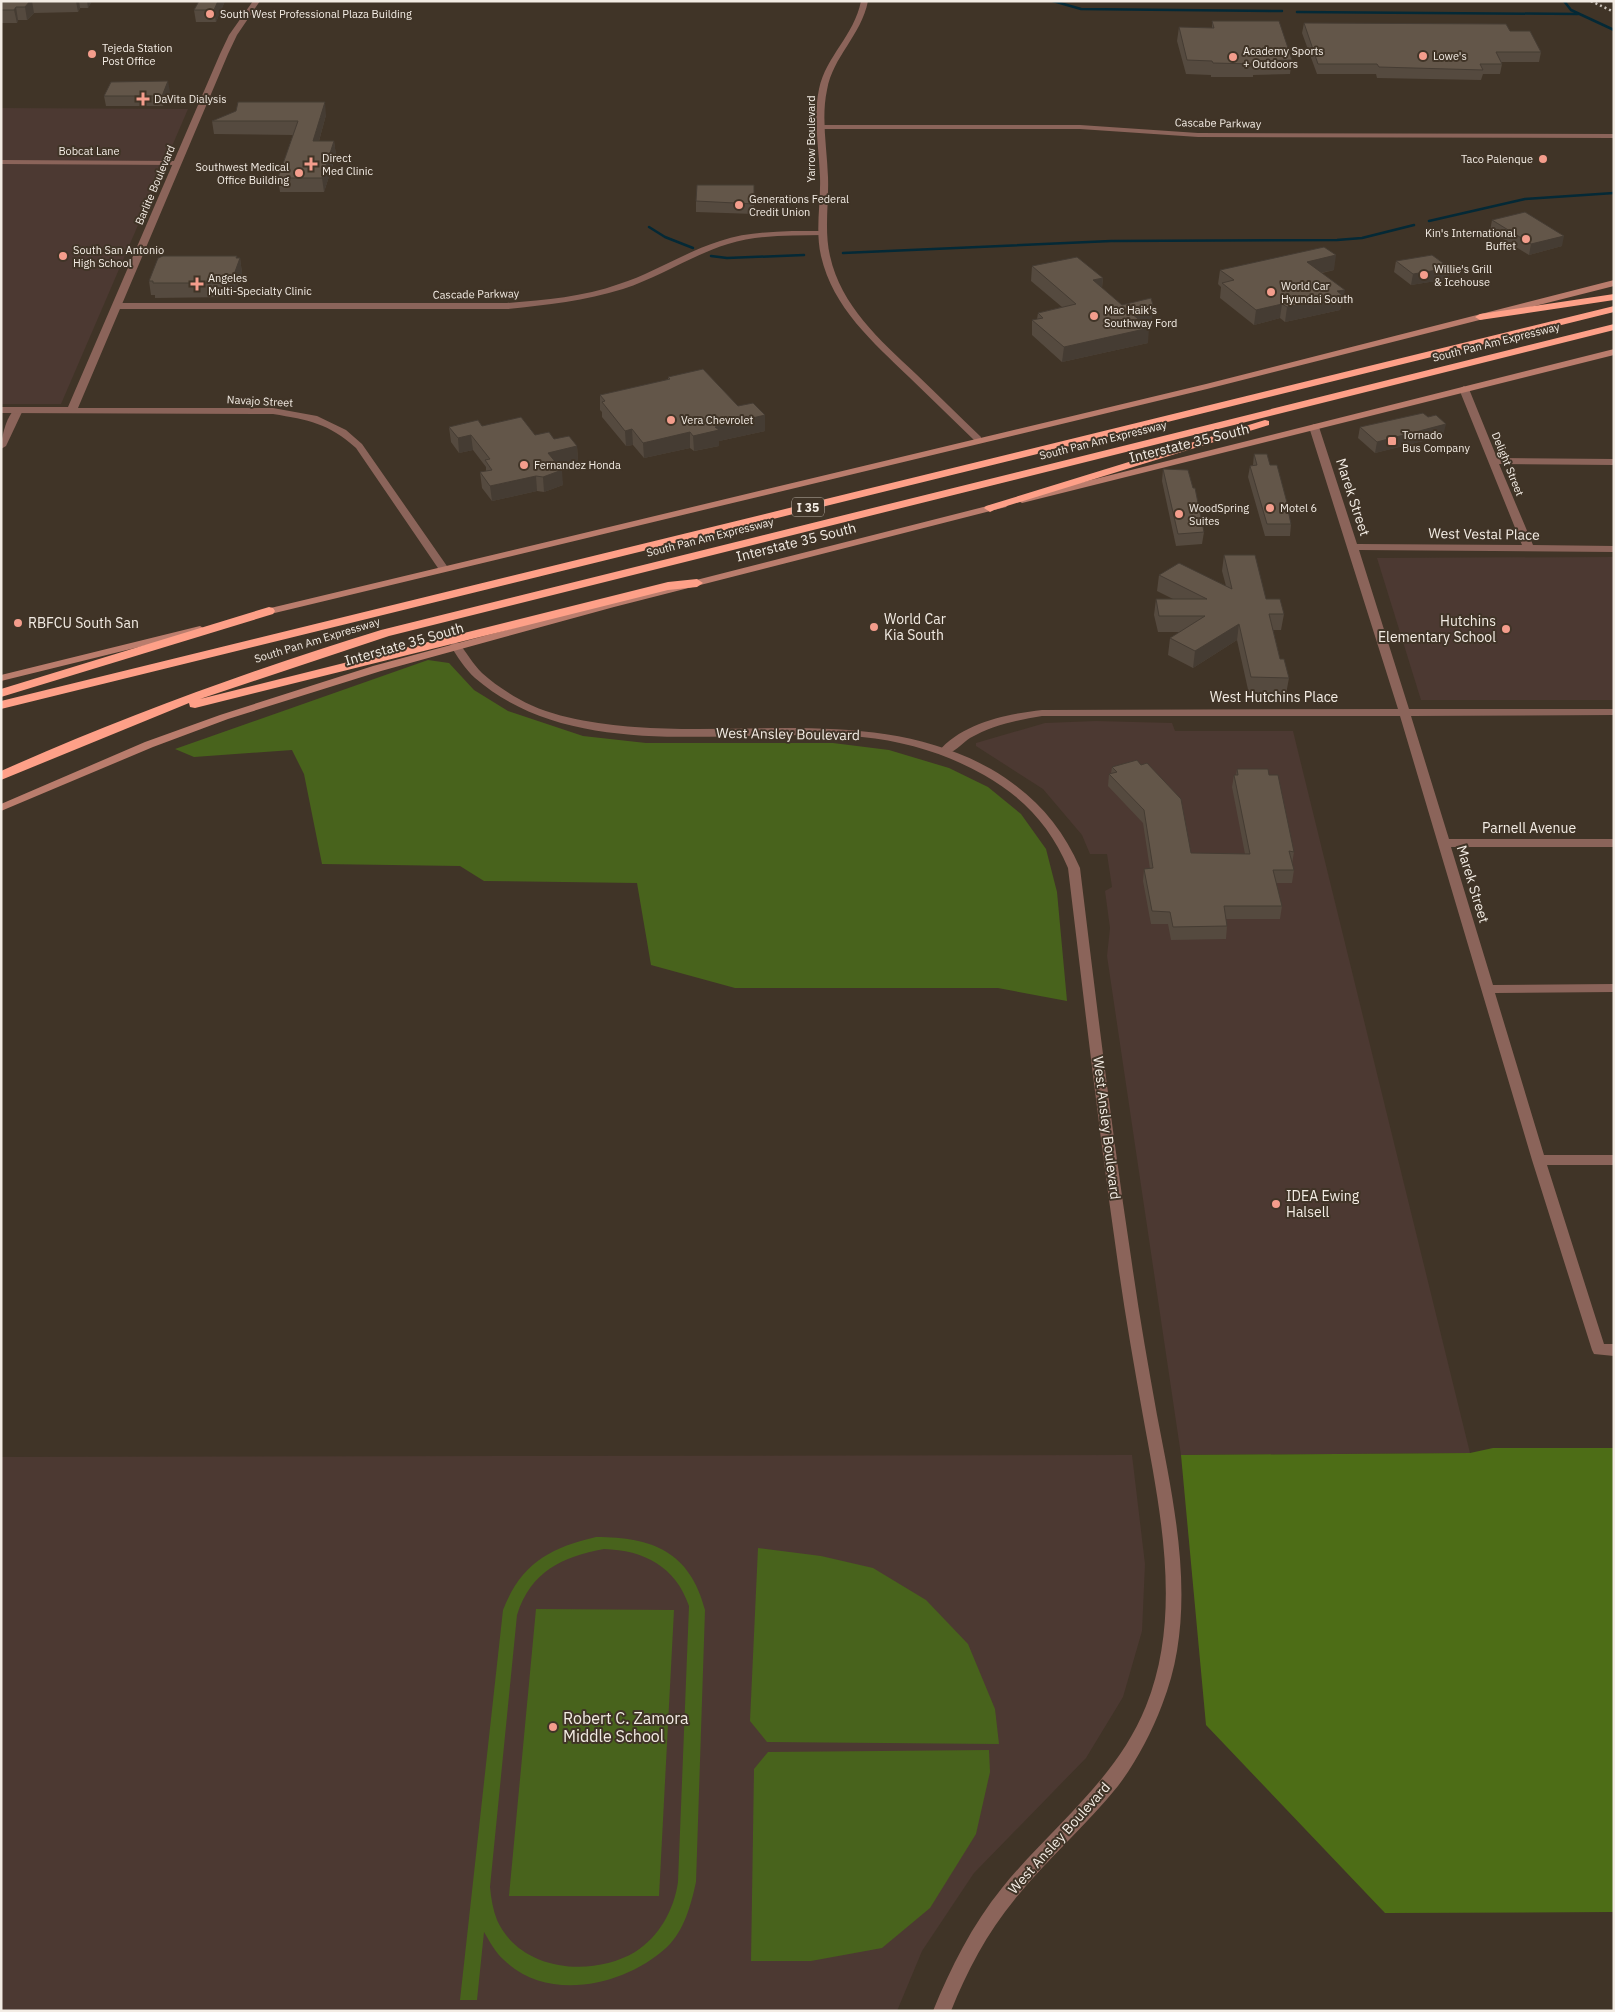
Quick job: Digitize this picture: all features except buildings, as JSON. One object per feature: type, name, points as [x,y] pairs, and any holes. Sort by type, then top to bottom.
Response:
[{"type":"highway","points":[[1480,317],[1614,297]]},
{"type":"highway","name":"South Pan Am Expressway","points":[[1,705],[1614,308]]},
{"type":"highway","name":"South Pan Am Expressway","points":[[1,776],[140,716],[233,681],[385,633],[1614,327]]},
{"type":"highway","points":[[990,508],[1291,416],[1425,381],[1510,353]]},
{"type":"highway","points":[[63,749],[194,705],[659,588],[697,583]]},
{"type":"highway","points":[[1,693],[269,611]]},
{"type":"main road","points":[[1,678],[269,611],[1206,386],[1614,283]]},
{"type":"main road","name":"Interstate 35 South","points":[[1,808],[56,782],[202,724],[317,685],[455,645],[990,508],[1614,352]]},
{"type":"street","name":"Barlite Boulevard","points":[[72,410],[224,54],[233,35],[257,1]]},
{"type":"street","name":"Yarrow Boulevard","points":[[865,1],[862,20],[825,76],[820,109],[824,178],[822,196],[823,233],[829,269],[837,290],[863,327],[978,440]]},
{"type":"street","name":"Cascabe Parkway","points":[[821,127],[1080,127],[1198,135],[1614,136]]},
{"type":"street","name":"Bobcat Lane","points":[[1,162],[176,163]]},
{"type":"street","name":"Cascade Parkway","points":[[116,306],[506,306],[547,303],[586,297],[623,286],[738,238],[775,233],[823,233]]},
{"type":"street","name":"Delight Street","points":[[1464,389],[1529,549]]},
{"type":"street","name":"Navajo Street","points":[[1,410],[251,410],[292,413],[322,422],[343,432],[359,446],[444,569]]},
{"type":"street","points":[[1,446],[18,410]]},
{"type":"street","name":"Marek Street","points":[[1314,427],[1405,712],[1539,1160],[1606,1350]]},
{"type":"street","points":[[1493,461],[1614,462]]},
{"type":"street","name":"West Vestal Place","points":[[1353,547],[1614,549]]},
{"type":"street","name":"West Ansley Boulevard","points":[[455,645],[478,675],[497,690],[524,705],[579,724],[619,730],[670,733],[862,734],[905,741],[944,752],[982,769],[1034,804],[1050,823],[1065,846],[1074,868],[1131,1308],[1156,1442],[1174,1569],[1173,1618],[1168,1664],[1155,1704],[1137,1740],[1106,1788],[1008,1893],[976,1939],[954,1980],[942,2011]]},
{"type":"street","name":"West Hutchins Place","points":[[944,752],[973,731],[1017,716],[1042,712],[1614,712]]},
{"type":"street","name":"Parnell Avenue","points":[[1444,843],[1614,842]]},
{"type":"street","points":[[1488,989],[1614,988]]},
{"type":"street","points":[[1539,1160],[1614,1160]]},
{"type":"shaded area","name":"South San Antonio High School","points":[[1,108],[188,109],[61,404],[1,404]]},
{"type":"shaded area","name":"Hutchins Elementary School","points":[[1614,557],[1614,700],[1421,700],[1377,558]]},
{"type":"shaded area","name":"IDEA Ewing Halsell","points":[[1096,721],[1172,723],[1175,731],[1293,731],[1470,1453],[1181,1455],[1107,956],[1110,928],[1105,891],[1112,887],[1107,854],[1090,854],[1082,835],[1043,789],[976,746],[976,743],[1045,723]]},
{"type":"shaded area","name":"Robert C. Zamora Middle School","points":[[1132,1455],[1145,1564],[1142,1631],[1123,1697],[1086,1758],[974,1873],[922,1951],[897,2011],[1,2011],[1,1457]]},
{"type":"green space","points":[[428,660],[449,663],[474,690],[508,711],[583,736],[646,743],[833,743],[889,750],[949,768],[988,787],[1021,814],[1046,849],[1057,892],[1067,1001],[998,988],[735,988],[651,965],[637,883],[484,881],[460,866],[322,864],[304,774],[292,750],[194,757],[175,749]]},
{"type":"green space","points":[[1493,1448],[1614,1448],[1614,1912],[1385,1913],[1206,1725],[1181,1455],[1470,1453]]},
{"type":"green space","points":[[596,1537],[635,1540],[666,1552],[679,1561],[690,1574],[705,1610],[696,1882],[692,1900],[686,1917],[673,1941],[650,1961],[630,1972],[609,1980],[586,1984],[564,1985],[542,1982],[522,1973],[501,1957],[484,1932],[477,2000],[460,2000],[503,1610],[510,1594],[519,1581],[539,1560],[579,1541]],"holes":[[[604,1549],[619,1550],[645,1557],[657,1563],[676,1581],[689,1606],[678,1882],[673,1903],[664,1922],[644,1946],[617,1960],[598,1965],[578,1967],[558,1965],[539,1959],[522,1950],[508,1937],[497,1920],[490,1891],[517,1615],[531,1587],[550,1568],[575,1556],[589,1552]]]},
{"type":"green space","points":[[758,1548],[821,1556],[873,1568],[926,1600],[968,1644],[995,1709],[999,1744],[767,1742],[750,1721]]},
{"type":"green space","points":[[536,1609],[674,1610],[659,1896],[509,1896]]},
{"type":"green space","points":[[989,1750],[990,1772],[976,1834],[930,1908],[882,1948],[811,1961],[751,1961],[754,1769],[768,1752]]},
{"type":"waterway","points":[[1053,1],[1081,9],[1282,11]]},
{"type":"waterway","points":[[1564,1],[1571,10],[1614,30]]},
{"type":"waterway","points":[[1297,12],[1578,14]]},
{"type":"waterway","points":[[1429,221],[1525,199],[1614,193]]},
{"type":"waterway","points":[[843,253],[1111,241],[1337,240],[1362,238],[1414,225]]},
{"type":"waterway","points":[[649,227],[665,237],[693,248]]},
{"type":"waterway","points":[[711,256],[727,258],[804,255]]},
{"type":"railway","points":[[1591,1],[1614,12]]},
{"type":"place","name":"South West Professional Plaza Building","points":[[210,14]]},
{"type":"place","name":"Tejeda Station Post Office","points":[[92,54]]},
{"type":"place","name":"Lowe's","points":[[1423,56]]},
{"type":"place","name":"Academy Sports + Outdoors","points":[[1233,57]]},
{"type":"place","name":"DaVita Dialysis","points":[[143,99]]},
{"type":"place","name":"Taco Palenque","points":[[1543,159]]},
{"type":"place","name":"Direct Med Clinic","points":[[311,164]]},
{"type":"place","name":"Southwest Medical Office Building","points":[[299,173]]},
{"type":"place","name":"Generations Federal Credit Union","points":[[739,205]]},
{"type":"place","name":"Kin's International Buffet","points":[[1526,239]]},
{"type":"place","name":"South San Antonio High School","points":[[63,256]]},
{"type":"place","name":"Willie's Grill & Icehouse","points":[[1424,275]]},
{"type":"place","name":"Angeles Multi-Specialty Clinic","points":[[197,284]]},
{"type":"place","name":"World Car Hyundai South","points":[[1271,292]]},
{"type":"place","name":"Mac Haik's Southway Ford","points":[[1094,316]]},
{"type":"place","name":"Vera Chevrolet","points":[[671,420]]},
{"type":"place","name":"Tornado Bus Company","points":[[1392,441]]},
{"type":"place","name":"Fernandez Honda","points":[[524,465]]},
{"type":"place","name":"Motel 6","points":[[1270,508]]},
{"type":"place","name":"WoodSpring Suites","points":[[1179,514]]},
{"type":"place","name":"RBFCU South San","points":[[18,623]]},
{"type":"place","name":"World Car Kia South","points":[[874,627]]},
{"type":"place","name":"Hutchins Elementary School","points":[[1506,629]]},
{"type":"place","name":"IDEA Ewing Halsell","points":[[1276,1204]]},
{"type":"place","name":"Robert C. Zamora Middle School","points":[[553,1727]]}]
